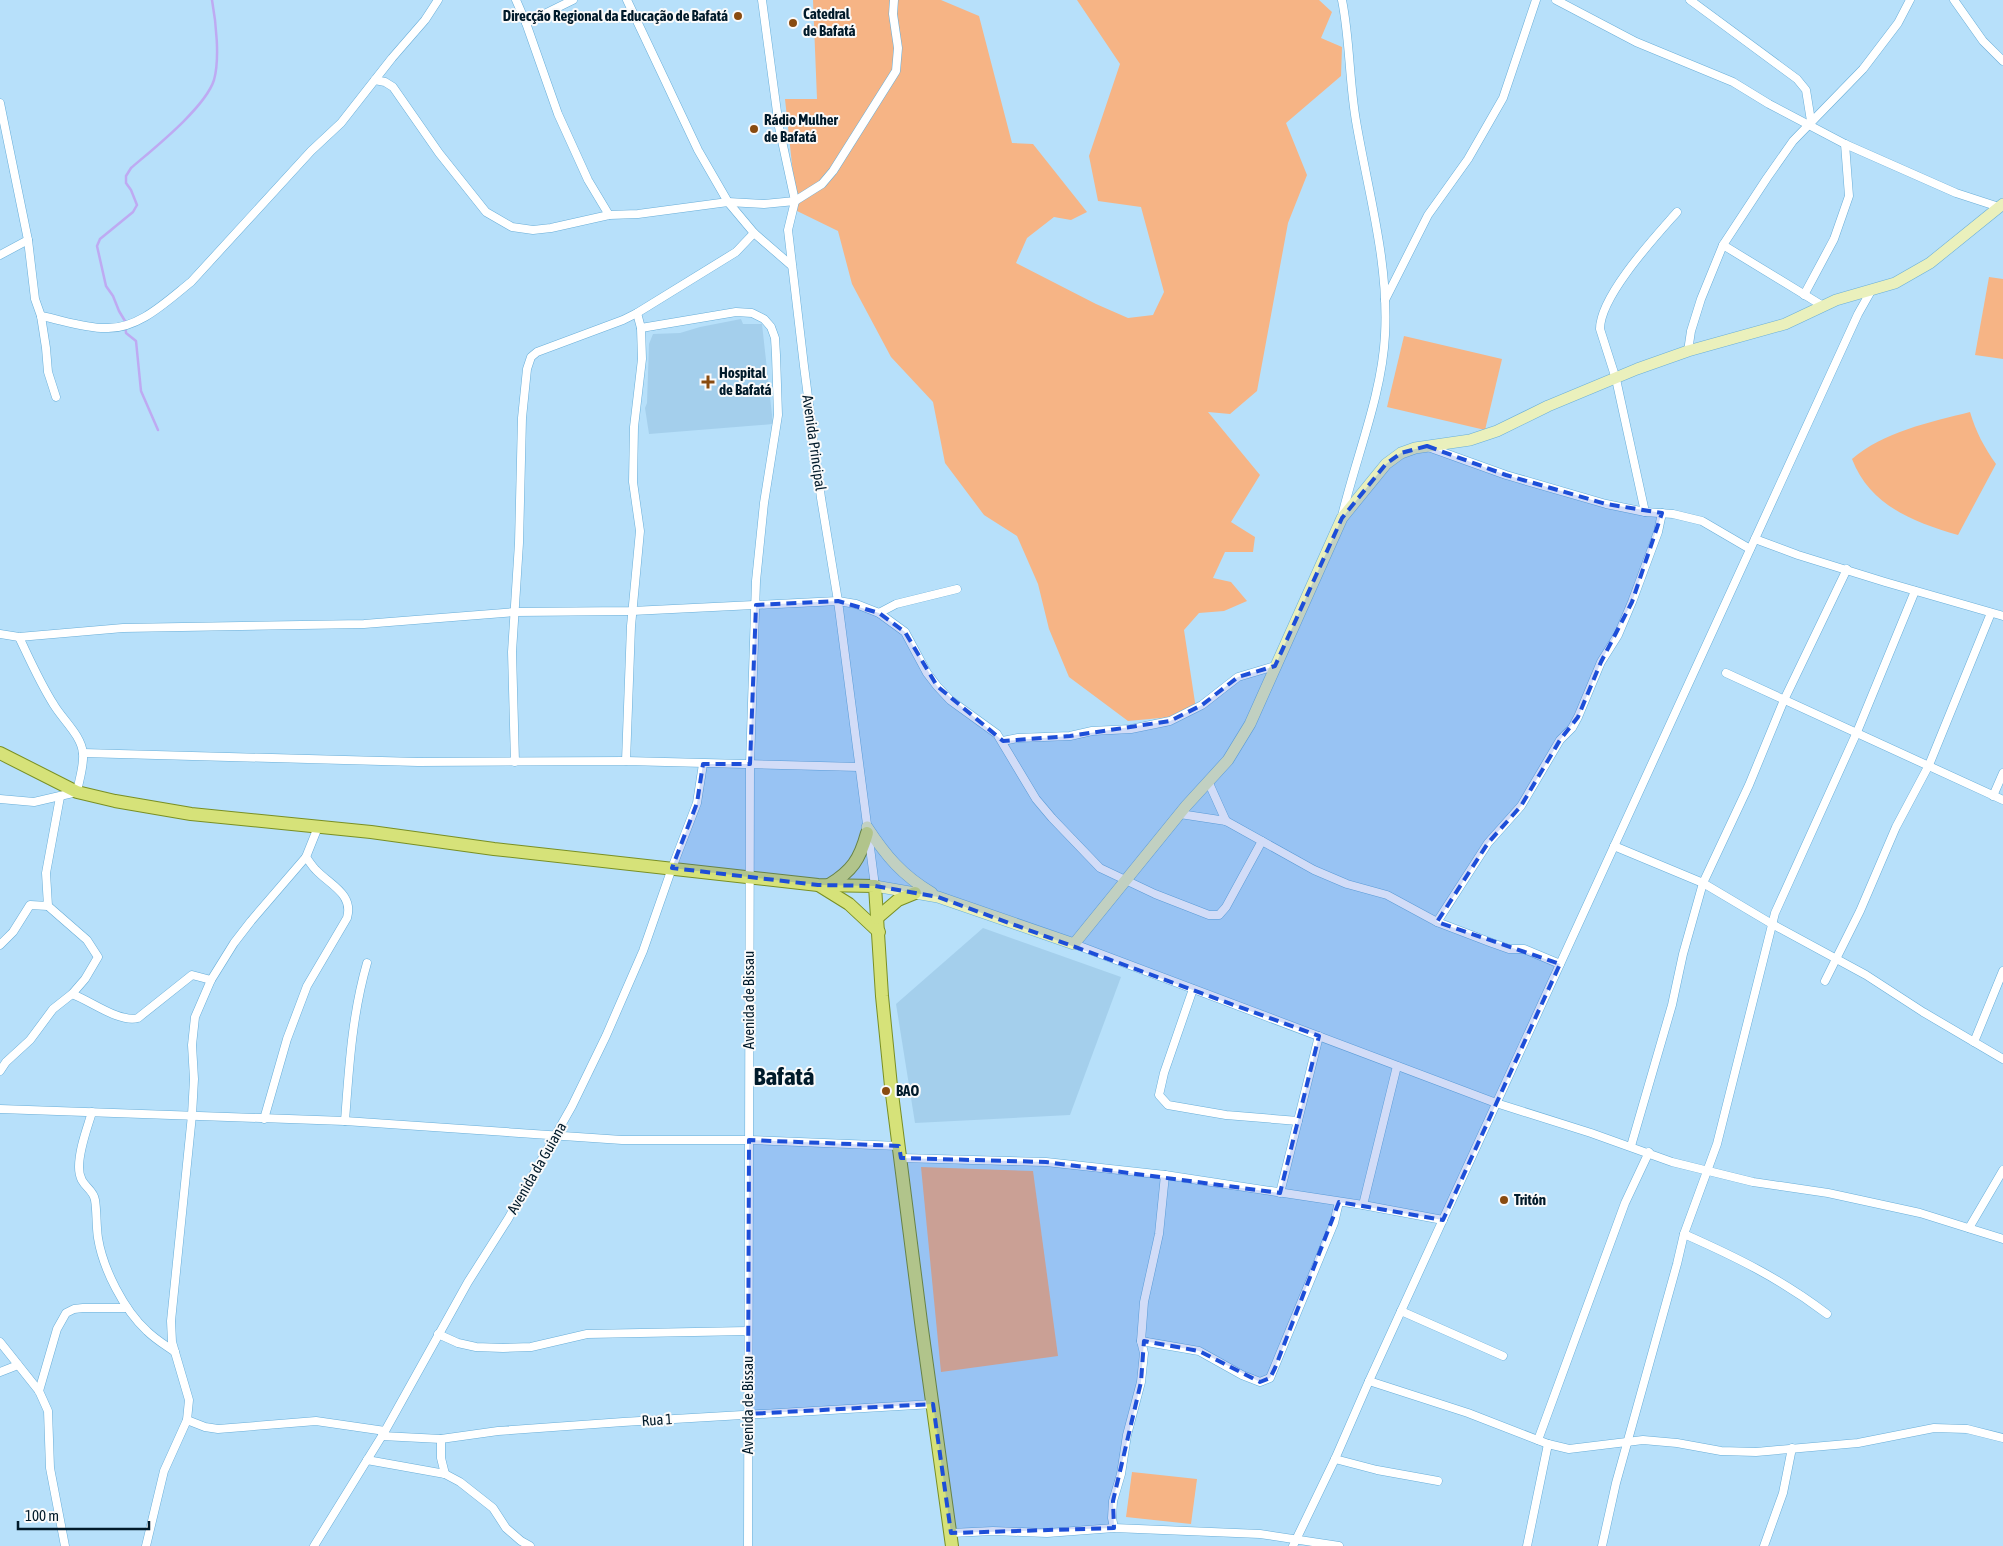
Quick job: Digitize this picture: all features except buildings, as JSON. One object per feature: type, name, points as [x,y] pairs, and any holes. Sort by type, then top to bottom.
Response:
[{"type":"main road","points":[[0,753],[77,792],[115,801],[191,814],[318,826],[494,849],[823,885],[875,886],[887,1047],[952,1540]]},
{"type":"main road","points":[[823,885],[843,876],[852,868],[864,846],[867,830]]},
{"type":"main road","points":[[823,885],[849,904],[879,932]]},
{"type":"main road","points":[[877,918],[898,900],[915,893]]},
{"type":"street","points":[[41,316],[104,328],[119,328],[135,322],[191,282],[311,151],[341,124],[425,20],[438,0]]},
{"type":"street","points":[[516,0],[558,114],[588,180],[609,215]]},
{"type":"street","points":[[526,23],[573,0]]},
{"type":"street","points":[[627,0],[698,150],[728,202],[754,234],[792,266]]},
{"type":"street","name":"Avenida Principal","points":[[762,0],[779,127],[795,201],[788,230],[792,266],[812,436],[838,601],[875,886]]},
{"type":"street","points":[[375,80],[385,82],[393,87],[444,160],[486,212],[512,227],[533,230],[551,228],[609,215],[638,214],[728,202],[764,204],[795,201],[822,184],[833,171],[896,71],[898,48],[893,14],[894,0]]},
{"type":"street","points":[[1074,944],[1125,880],[1237,747],[1250,724],[1342,518],[1381,369],[1385,335],[1378,235],[1367,186],[1356,118],[1351,82],[1348,33],[1342,0]]},
{"type":"street","points":[[1384,300],[1428,215],[1468,159],[1503,98],[1536,0]]},
{"type":"street","points":[[1556,0],[1636,42],[1733,82],[1845,144],[1956,193],[2001,205]]},
{"type":"street","points":[[1690,0],[1797,79],[1806,90],[1809,123]]},
{"type":"street","points":[[1688,352],[1691,331],[1701,299],[1723,245],[1767,178],[1809,123],[1848,87],[1863,69],[1898,23],[1910,0]]},
{"type":"street","points":[[1954,0],[1983,41],[2003,61]]},
{"type":"street","points":[[0,103],[28,240],[35,299],[41,316],[48,372],[56,397]]},
{"type":"street","points":[[1804,295],[1834,240],[1849,196],[1845,144]]},
{"type":"street","points":[[1342,518],[1386,464],[1401,454],[1427,446],[1470,440],[1497,431],[1548,406],[1637,369],[1784,324],[1836,300],[1895,283],[1916,272],[2001,205]]},
{"type":"street","points":[[1645,512],[1616,379],[1600,329],[1600,321],[1622,280],[1677,212]]},
{"type":"street","points":[[515,762],[512,652],[519,544],[522,418],[528,363],[537,352],[623,320],[636,313],[736,252],[754,234]]},
{"type":"street","points":[[0,255],[28,240]]},
{"type":"street","points":[[1723,245],[1823,306]]},
{"type":"street","points":[[1295,1543],[1858,314],[1872,291]]},
{"type":"street","name":"Avenida de Bissau","points":[[641,328],[736,312],[752,313],[764,319],[771,327],[775,338],[778,415],[764,503],[756,581],[750,764],[748,1546]]},
{"type":"street","points":[[626,761],[632,611],[640,531],[633,482],[634,427],[642,359],[641,328],[636,313]]},
{"type":"street","points":[[1427,446],[1506,475],[1606,504],[1702,521],[1750,549]]},
{"type":"street","points":[[1437,922],[1488,843],[1521,806],[1560,740],[1572,728],[1600,662],[1618,635],[1632,602],[1658,532],[1662,513]]},
{"type":"street","points":[[1755,539],[1798,555],[2003,616]]},
{"type":"street","points":[[1631,1146],[1672,1005],[1683,954],[1703,883],[1749,785],[1784,700],[1847,569]]},
{"type":"street","points":[[879,612],[896,604],[957,589]]},
{"type":"street","points":[[1602,1546],[1616,1483],[1684,1234],[1708,1172],[1726,1110],[1772,924],[1785,889],[1857,732],[1915,591]]},
{"type":"street","points":[[0,634],[19,637],[123,628],[364,624],[514,612],[632,611],[838,601],[856,604],[879,612],[905,632],[927,673],[937,686],[950,700],[998,734],[1024,781],[1052,818],[1100,868],[1209,915],[1219,915],[1226,907],[1262,841]]},
{"type":"street","points":[[1825,981],[1860,911],[1896,826],[1929,766],[1990,613]]},
{"type":"street","points":[[0,799],[34,802],[77,792],[83,753],[75,734],[55,707],[40,681],[19,637]]},
{"type":"street","points":[[1003,741],[1018,738],[1055,737],[1092,731],[1131,729],[1170,721],[1202,705],[1238,677],[1276,666]]},
{"type":"street","points":[[1726,673],[2003,800]]},
{"type":"street","points":[[83,753],[408,762],[626,761],[859,767]]},
{"type":"street","name":"Avenida da Guiana","points":[[314,1546],[384,1434],[438,1334],[572,1106],[603,1043],[643,951],[672,868],[698,802],[703,764]]},
{"type":"street","points":[[1993,796],[2003,773]]},
{"type":"street","points":[[1208,781],[1226,821]]},
{"type":"street","points":[[48,906],[46,872],[60,797]]},
{"type":"street","points":[[1180,814],[1226,821],[1314,870],[1346,884],[1387,895],[1437,922],[1492,943],[1509,949],[1524,949],[1560,964]]},
{"type":"street","points":[[146,1546],[164,1472],[188,1420],[188,1400],[174,1352],[171,1321],[192,1115],[193,1030],[196,1017],[211,980],[251,921],[306,857],[318,826]]},
{"type":"street","points":[[867,830],[897,868],[914,882],[938,897]]},
{"type":"street","points":[[1614,846],[1703,883],[1772,924],[1836,958],[2003,1059]]},
{"type":"street","points":[[264,1119],[287,1039],[307,986],[347,918],[350,909],[343,893],[316,871],[306,857]]},
{"type":"street","points":[[875,886],[938,897],[1074,944],[1496,1103],[1649,1152],[1672,1162],[1772,1186],[1796,1188],[1920,1213],[2003,1239]]},
{"type":"street","points":[[0,945],[13,932],[30,905],[48,906],[87,940],[98,958],[72,994],[53,1009],[30,1040],[6,1062],[0,1071]]},
{"type":"street","points":[[345,1121],[350,1045],[359,991],[367,963]]},
{"type":"street","points":[[1974,1042],[2003,971]]},
{"type":"street","points":[[72,994],[89,1000],[116,1016],[131,1020],[138,1018],[192,975],[211,980]]},
{"type":"street","points":[[1193,989],[1164,1074],[1159,1095],[1162,1101],[1168,1105],[1226,1114],[1298,1121]]},
{"type":"street","points":[[1280,1193],[1319,1036]]},
{"type":"street","points":[[1363,1205],[1397,1066]]},
{"type":"street","points":[[0,1108],[345,1121],[622,1140],[749,1140],[1046,1162],[1164,1175],[1363,1205],[1443,1220]]},
{"type":"street","points":[[92,1112],[80,1159],[79,1175],[81,1181],[95,1199],[98,1240],[104,1259],[127,1308],[146,1331],[174,1352]]},
{"type":"street","points":[[1538,1440],[1625,1203],[1649,1152]]},
{"type":"street","points":[[1969,1228],[2003,1170]]},
{"type":"street","points":[[1114,1528],[1112,1518],[1113,1501],[1121,1474],[1127,1434],[1141,1382],[1144,1353],[1141,1341],[1144,1302],[1159,1234],[1164,1175]]},
{"type":"street","points":[[1141,1341],[1199,1350],[1242,1375],[1260,1382],[1270,1378],[1334,1223],[1340,1202]]},
{"type":"street","points":[[1684,1234],[1747,1262],[1804,1296],[1827,1314]]},
{"type":"street","points":[[39,1391],[57,1329],[66,1313],[74,1309],[83,1308],[127,1308]]},
{"type":"street","points":[[1401,1311],[1503,1356]]},
{"type":"street","points":[[438,1334],[458,1343],[476,1347],[503,1348],[531,1347],[588,1334],[748,1331]]},
{"type":"street","points":[[0,1342],[39,1391],[48,1411],[50,1468],[65,1546]]},
{"type":"street","points":[[0,1372],[18,1365]]},
{"type":"street","points":[[1369,1381],[1468,1413],[1548,1444],[1569,1449],[1644,1440],[1721,1451],[1756,1452],[1858,1443],[1934,1428],[1967,1429],[2003,1438]]},
{"type":"street","name":"Rua 1","points":[[188,1420],[205,1427],[218,1429],[316,1421],[384,1434],[441,1439],[498,1432],[748,1414],[933,1404]]},
{"type":"street","points":[[441,1439],[441,1458],[445,1474]]},
{"type":"street","points":[[1526,1546],[1548,1444]]},
{"type":"street","points":[[1764,1546],[1783,1493],[1792,1448]]},
{"type":"street","points":[[1335,1459],[1377,1470],[1438,1481]]},
{"type":"street","points":[[367,1460],[445,1474],[483,1498],[506,1528],[530,1546]]},
{"type":"street","points":[[952,1540],[992,1530],[1047,1533],[1114,1528],[1253,1534],[1295,1543],[1339,1546]]},
{"type":"highlighted area","points":[[1427,446],[1506,475],[1606,504],[1662,513],[1632,602],[1601,662],[1578,717],[1560,740],[1521,806],[1488,843],[1437,922],[1560,964],[1443,1220],[1339,1202],[1270,1378],[1260,1382],[1199,1351],[1144,1341],[1141,1382],[1113,1501],[1114,1528],[951,1533],[933,1404],[748,1414],[749,1140],[899,1146],[901,1158],[1046,1162],[1280,1193],[1319,1036],[938,897],[875,886],[818,885],[672,868],[697,803],[703,764],[750,764],[756,605],[838,601],[879,613],[905,632],[937,686],[1003,741],[1070,736],[1170,721],[1202,705],[1238,677],[1275,666],[1342,518],[1386,464],[1401,453]]},
{"type":"shaded area","points":[[813,0],[941,0],[979,16],[1012,143],[1033,144],[1087,212],[1071,220],[1054,217],[1027,238],[1016,263],[1096,304],[1128,318],[1153,315],[1164,292],[1141,207],[1098,201],[1089,156],[1120,64],[1077,0],[1319,0],[1332,12],[1321,38],[1342,47],[1341,76],[1286,123],[1307,175],[1288,223],[1257,391],[1230,414],[1208,412],[1260,475],[1231,522],[1255,537],[1253,552],[1225,552],[1213,578],[1231,582],[1247,601],[1224,611],[1199,613],[1184,630],[1196,709],[1171,717],[1128,721],[1069,677],[1049,629],[1038,584],[1017,536],[984,515],[945,463],[933,402],[891,357],[852,284],[838,231],[797,211],[785,99],[817,99]]},
{"type":"shaded area","points":[[1989,277],[2003,279],[2003,359],[1975,355]]},
{"type":"shaded area","name":"Hospital de Bafatá","points":[[741,319],[743,324],[762,324],[773,424],[649,434],[645,408],[647,403],[649,344],[653,334],[680,333]]},
{"type":"shaded area","points":[[1404,336],[1502,359],[1485,430],[1387,407]]},
{"type":"shaded area","points":[[1970,412],[1981,439],[1996,464],[1958,535],[1925,524],[1895,510],[1870,489],[1852,459],[1864,450],[1892,435],[1923,424]]},
{"type":"shaded area","points":[[983,928],[1121,977],[1070,1115],[915,1123],[896,1004]]},
{"type":"shaded area","points":[[921,1167],[1033,1171],[1058,1356],[941,1372]]},
{"type":"shaded area","points":[[1132,1472],[1197,1479],[1191,1524],[1126,1517]]},
{"type":"waterway","points":[[158,430],[141,391],[136,341],[126,333],[125,321],[106,286],[97,246],[100,239],[133,212],[137,205],[126,183],[126,176],[131,168],[190,115],[209,91],[216,71],[217,51],[212,0]]},
{"type":"place","name":"Direcção Regional da Educação de Bafatá","points":[[738,16]]},
{"type":"place","name":"Catedral de Bafatá","points":[[793,23]]},
{"type":"place","name":"Rádio Mulher de Bafatá","points":[[754,129]]},
{"type":"place","name":"Hospital de Bafatá","points":[[708,382]]},
{"type":"place","name":"BAO","points":[[886,1091]]},
{"type":"place","name":"Tritón","points":[[1504,1200]]},
{"type":"district","name":"Bafatá","points":[[784,1076]]}]
